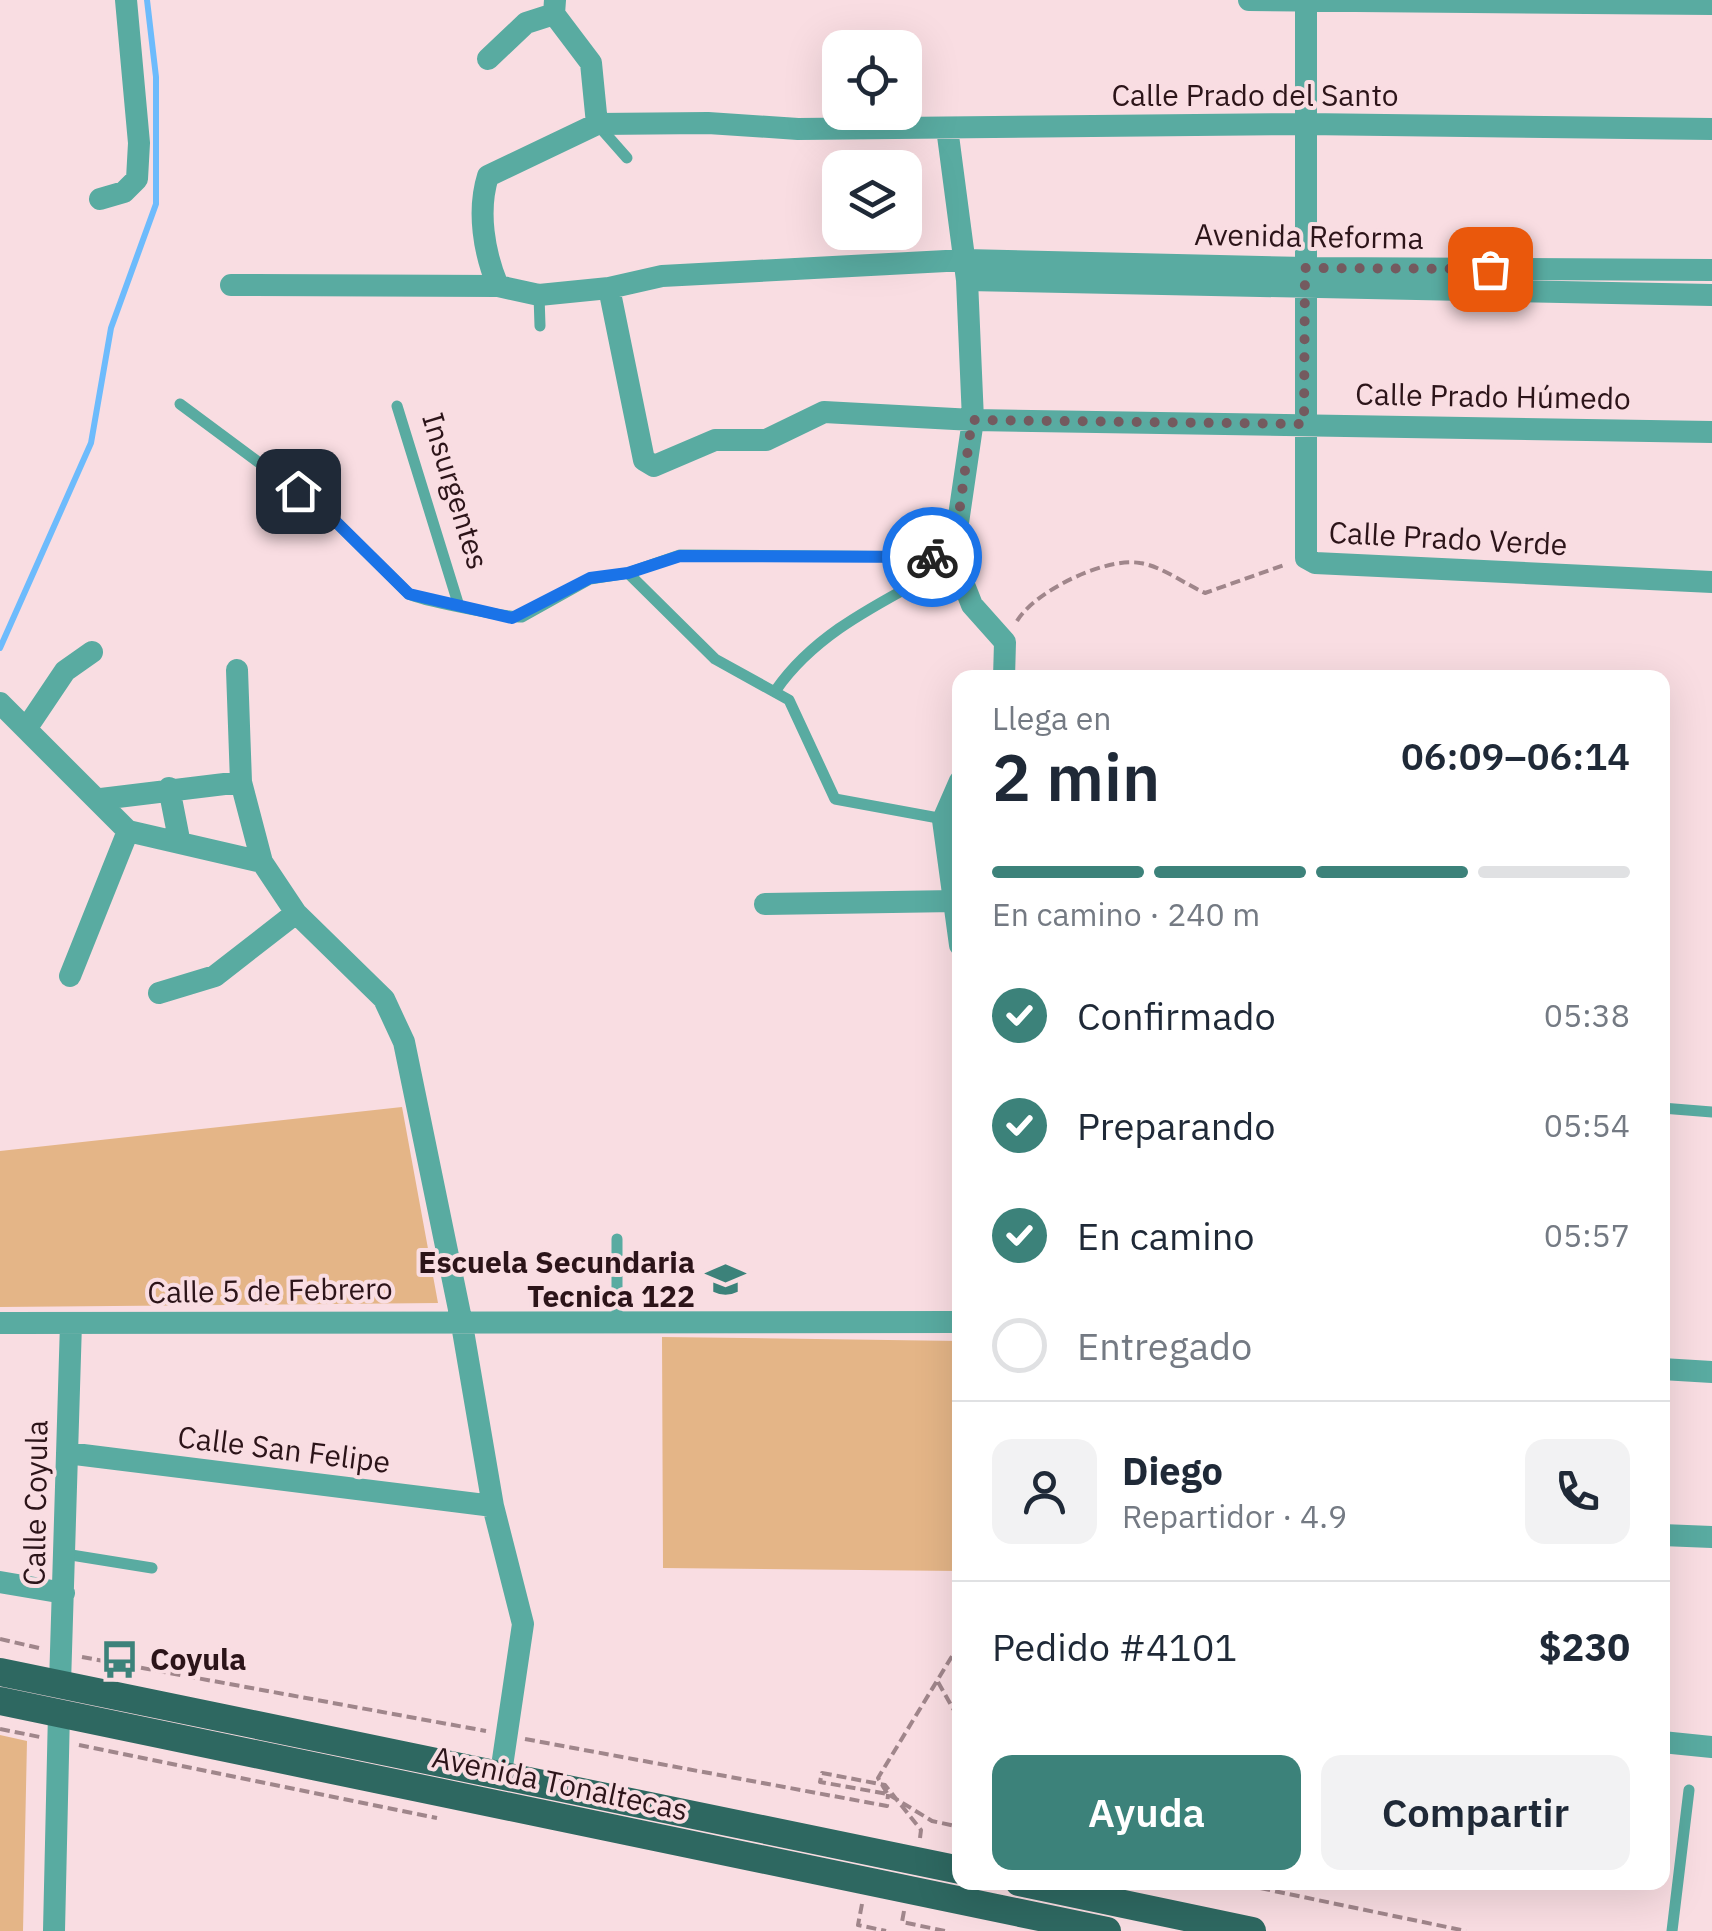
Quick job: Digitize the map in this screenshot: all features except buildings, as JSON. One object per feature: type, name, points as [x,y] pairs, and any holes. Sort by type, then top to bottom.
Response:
[{"type":"main road","name":"Avenida Tonaltecas","points":[[0,1672],[59,1698],[1108,1931]]},
{"type":"main road","name":"Avenida Tonaltecas","points":[[0,1701],[59,1698],[502,1773],[952,1868]]},
{"type":"main road","points":[[1056,1890],[1252,1931]]},
{"type":"street","points":[[100,199],[124,192],[137,179],[138,143],[126,0]]},
{"type":"street","points":[[1250,0],[1712,4]]},
{"type":"street","points":[[1306,0],[1306,558]]},
{"type":"street","points":[[488,59],[526,23],[554,7],[591,63],[597,124],[488,176],[484,234],[488,261],[498,286]]},
{"type":"street","name":"Calle Prado del Santo","points":[[597,124],[708,123],[798,129],[1306,124],[1712,129]]},
{"type":"street","points":[[947,128],[966,270],[972,420],[954,559],[972,605],[1005,642],[1004,670]]},
{"type":"street","name":"Avenida Reforma","points":[[231,285],[498,286],[539,295],[609,288],[662,276],[966,270],[1712,296]]},
{"type":"street","name":"Avenida Reforma","points":[[1304,279],[1712,270]]},
{"type":"street","name":"Calle Prado Húmedo","points":[[609,288],[648,465],[714,440],[766,440],[804,418],[824,412],[972,420],[1712,432]]},
{"type":"street","name":"Calle Prado Verde","points":[[1306,558],[1315,563],[1712,582]]},
{"type":"street","points":[[28,726],[65,671],[92,652]]},
{"type":"street","points":[[237,670],[241,782],[262,862],[296,914],[384,999],[404,1042],[461,1320],[494,1506],[524,1624],[502,1773]]},
{"type":"street","points":[[0,703],[28,726],[128,831],[179,839],[262,862]]},
{"type":"street","points":[[101,799],[241,782]]},
{"type":"street","points":[[168,788],[179,839]]},
{"type":"street","points":[[70,976],[128,831]]},
{"type":"street","points":[[765,904],[952,901]]},
{"type":"street","points":[[159,994],[215,976],[296,914]]},
{"type":"street","name":"Calle 5 de Febrero","points":[[0,1324],[461,1320],[952,1322]]},
{"type":"street","name":"Calle Coyula","points":[[54,1931],[70,1323]]},
{"type":"street","points":[[1670,1369],[1712,1372]]},
{"type":"street","name":"Calle San Felipe","points":[[67,1453],[494,1506]]},
{"type":"street","points":[[1670,1535],[1712,1537]]},
{"type":"street","points":[[0,1582],[64,1593]]},
{"type":"street","points":[[1670,1743],[1712,1747]]},
{"type":"lane","points":[[597,124],[628,158]]},
{"type":"lane","points":[[539,295],[540,326]]},
{"type":"lane","name":"Insurgentes","points":[[180,404],[327,513],[409,594],[458,603],[398,406]]},
{"type":"lane","points":[[458,603],[500,616],[522,616],[590,578],[628,573],[680,556],[954,559]]},
{"type":"lane","points":[[776,690],[798,658],[830,633],[954,559]]},
{"type":"lane","points":[[628,573],[715,659],[789,700],[836,799],[951,821]]},
{"type":"lane","points":[[1670,1109],[1712,1112]]},
{"type":"lane","points":[[617,1321],[618,1239]]},
{"type":"lane","points":[[65,1554],[152,1568]]},
{"type":"lane","points":[[1672,1931],[1689,1790]]},
{"type":"path","name":"Calle Prado Verde","points":[[1026,607],[1069,577],[1139,562],[1204,592],[1306,558]]},
{"type":"path","points":[[0,1639],[887,1806],[888,1794],[878,1778],[952,1658]]},
{"type":"path","points":[[938,1682],[952,1707]]},
{"type":"path","points":[[0,1729],[442,1819]]},
{"type":"path","points":[[885,1785],[822,1774],[820,1782],[888,1794],[932,1821],[952,1825]]},
{"type":"path","points":[[1269,1890],[1466,1931]]},
{"type":"path","points":[[862,1904],[858,1926],[886,1931]]},
{"type":"path","points":[[902,1922],[945,1931]]},
{"type":"shaded area","points":[[402,1107],[438,1303],[0,1307],[0,1151]]},
{"type":"shaded area","points":[[662,1337],[952,1341],[952,1571],[663,1568]]},
{"type":"shaded area","points":[[0,1735],[27,1741],[23,1931],[0,1931]]},
{"type":"waterway","points":[[0,648],[91,443],[111,328],[156,204],[156,77],[147,0]]},
{"type":"way so far","points":[[932,557],[953,557],[972,420],[1304,424],[1305,268],[1490,269]]},
{"type":"place","name":"Escuela Secundaria Tecnica 122","points":[[725,1280]]},
{"type":"place","name":"Coyula","points":[[120,1660]]},
{"type":"route","points":[[298,491],[327,513],[415,598],[458,603],[512,618],[590,578],[628,573],[673,556],[932,557]]}]
